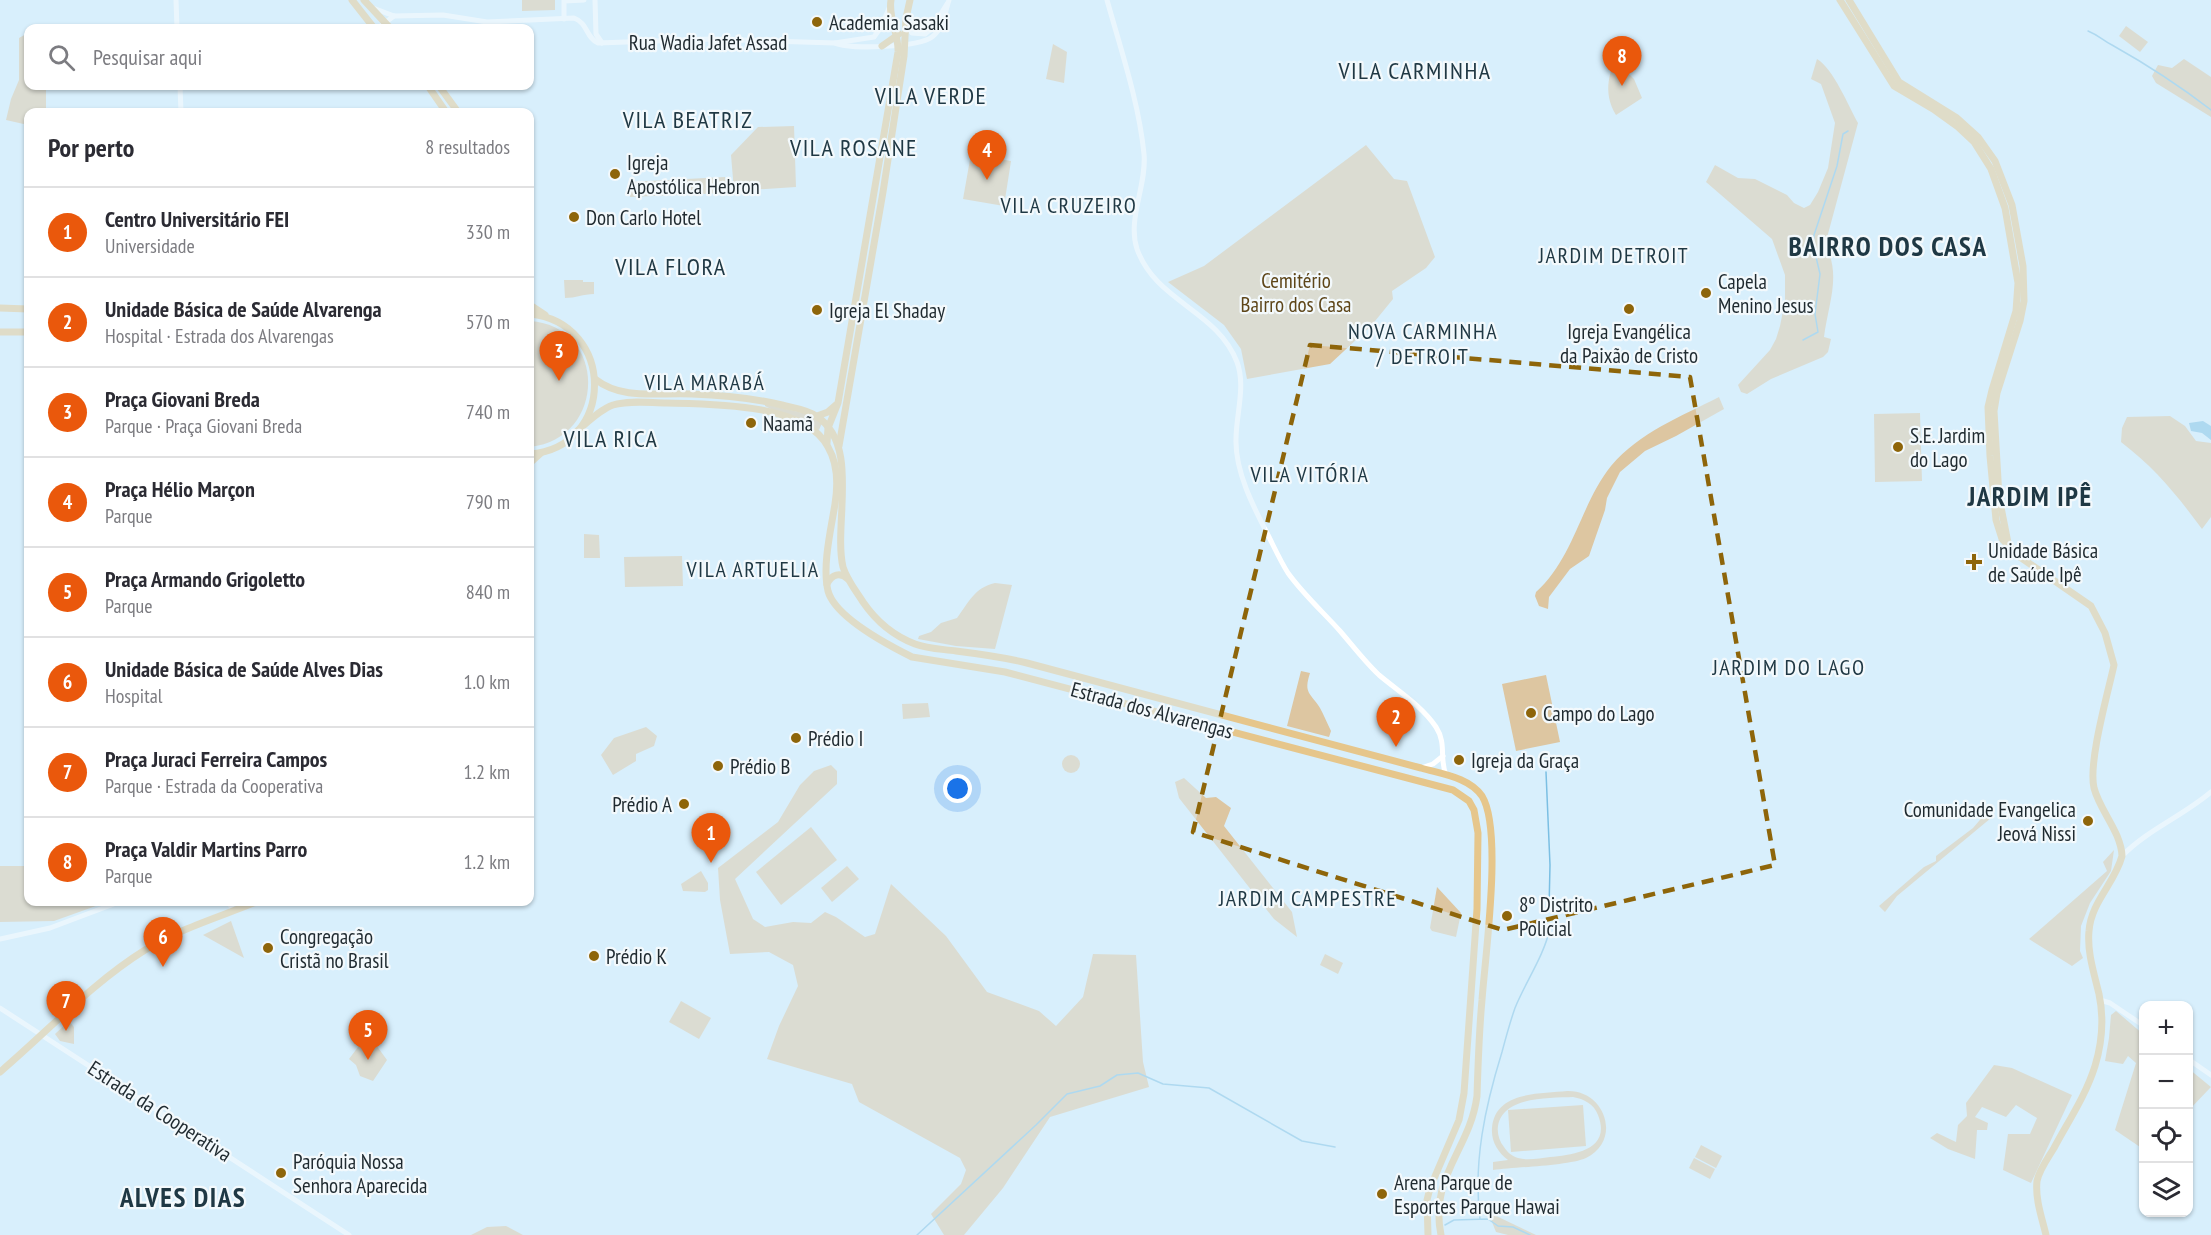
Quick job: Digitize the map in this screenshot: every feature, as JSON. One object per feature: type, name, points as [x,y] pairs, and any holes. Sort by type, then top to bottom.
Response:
[{"type":"main road","points":[[352,0],[373,24]]},
{"type":"main road","points":[[827,584],[828,545],[837,484],[834,464],[827,443],[828,428],[838,403],[910,0]]},
{"type":"main road","points":[[1840,0],[1890,81],[1949,119],[1974,142],[1991,168],[2005,208],[2018,283],[2018,301],[2012,326],[1989,398],[1996,520],[2002,539],[2020,557],[2091,606],[2105,633],[2114,665],[2098,740],[2093,784],[2115,833],[2122,856],[2112,879],[2094,908],[2089,928],[2091,961],[2100,1000],[2101,1026],[2095,1066],[2078,1106],[2043,1167],[2037,1182],[2038,1202],[2046,1235]]},
{"type":"main road","points":[[1849,0],[1904,90]]},
{"type":"main road","points":[[367,3],[386,24]]},
{"type":"main road","points":[[891,7],[899,20],[906,21]]},
{"type":"main road","points":[[838,451],[902,44],[897,36],[891,7]]},
{"type":"main road","points":[[882,46],[897,36],[906,21]]},
{"type":"main road","points":[[431,90],[443,108]]},
{"type":"main road","points":[[442,90],[455,108]]},
{"type":"main road","points":[[0,308],[24,309]]},
{"type":"main road","points":[[534,308],[572,332],[583,345],[592,364],[595,379],[591,409],[576,432]]},
{"type":"main road","points":[[534,315],[550,319]]},
{"type":"main road","points":[[0,332],[24,332]]},
{"type":"main road","points":[[595,379],[617,390],[634,394],[688,393],[756,399],[807,411],[818,416],[828,412],[838,403]]},
{"type":"main road","points":[[742,406],[756,399]]},
{"type":"main road","points":[[534,460],[542,453],[559,446],[603,410],[618,404],[742,406],[801,422],[827,443]]},
{"type":"main road","name":"Estrada dos Alvarengas","points":[[818,416],[828,428],[838,451],[843,477],[841,550],[848,579],[872,614],[890,630],[916,645],[1002,657],[1087,679],[1421,768],[1465,782],[1478,792],[1490,819],[1490,904],[1477,1096],[1473,1117],[1439,1196],[1438,1216],[1441,1235]]},
{"type":"main road","points":[[534,454],[542,453]]},
{"type":"main road","points":[[827,584],[831,577],[836,575],[848,579]]},
{"type":"main road","name":"Estrada dos Alvarengas","points":[[827,584],[828,592],[835,604],[855,622],[884,642],[912,657],[996,670],[1088,693],[1453,790],[1463,795],[1474,810],[1478,833],[1477,909],[1462,1111],[1426,1200],[1428,1235]]},
{"type":"main road","points":[[855,622],[867,622],[872,614]]},
{"type":"main road","points":[[1087,679],[1088,693]]},
{"type":"main road","points":[[1126,703],[1129,690]]},
{"type":"main road","points":[[0,1072],[116,970],[145,950],[186,930],[246,906]]},
{"type":"main road","points":[[1468,1029],[1480,1042]]},
{"type":"street","points":[[176,0],[177,24]]},
{"type":"street","points":[[564,19],[564,1],[584,0]]},
{"type":"street","points":[[595,0],[596,34],[602,43]]},
{"type":"street","points":[[1107,0],[1125,60],[1143,149],[1143,181],[1134,232],[1141,256],[1154,278],[1172,296],[1203,317],[1222,334],[1238,364],[1241,384],[1236,441],[1238,460],[1254,505],[1285,568],[1369,665],[1435,725],[1443,742],[1447,776]]},
{"type":"street","name":"Rua Wadia Jafet Assad","points":[[906,21],[912,33],[926,34],[948,1]]},
{"type":"street","name":"Rua Wadia Jafet Assad","points":[[835,43],[842,46],[882,46],[926,40],[934,35],[942,21],[948,1]]},
{"type":"street","points":[[367,3],[394,16],[443,15],[487,22],[574,18],[588,22],[595,15]]},
{"type":"street","name":"Rua Wadia Jafet Assad","points":[[582,22],[593,41],[602,43],[730,39],[835,43],[874,37],[891,7]]},
{"type":"street","points":[[388,24],[394,16]]},
{"type":"street","points":[[180,90],[181,108]]},
{"type":"street","points":[[1421,768],[1433,765],[1443,756]]},
{"type":"street","points":[[2122,856],[2142,839],[2187,811],[2211,792]]},
{"type":"street","points":[[0,939],[50,927],[109,906]]},
{"type":"street","points":[[231,906],[233,911]]},
{"type":"street","points":[[2100,1000],[2110,1003],[2139,1023]]},
{"type":"street","name":"Estrada da Cooperativa","points":[[0,1008],[349,1235]]},
{"type":"street","points":[[2193,1062],[2211,1075]]},
{"type":"highlighted area","points":[[1310,345],[1690,377],[1775,865],[1503,930],[1193,832]]},
{"type":"green space","points":[[522,0],[555,0],[555,10],[522,11]]},
{"type":"green space","points":[[2126,26],[2148,42],[2140,52],[2119,36]]},
{"type":"green space","points":[[24,35],[24,90],[46,90],[46,108],[24,108],[24,124],[6,120],[19,80],[19,38]]},
{"type":"green space","points":[[1053,44],[1067,52],[1064,83],[1046,79]]},
{"type":"green space","points":[[1621,48],[1628,73],[1634,79],[1642,98],[1616,115],[1608,89],[1610,73]]},
{"type":"green space","points":[[1817,59],[1835,79],[1858,123],[1825,245],[1833,267],[1833,278],[1824,337],[1831,339],[1828,352],[1823,357],[1771,379],[1747,394],[1741,392],[1738,385],[1770,350],[1776,339],[1785,301],[1785,275],[1772,239],[1706,182],[1715,165],[1738,178],[1755,179],[1787,195],[1794,203],[1804,208],[1810,205],[1828,168],[1835,123],[1821,84],[1811,79]]},
{"type":"green space","points":[[2184,59],[2211,77],[2211,117],[2156,83],[2152,76],[2158,65],[2172,68]]},
{"type":"green space","points":[[794,126],[796,187],[734,191],[731,155],[758,127]]},
{"type":"green space","name":"Cemitério Bairro dos Casa","points":[[1366,145],[1394,179],[1407,181],[1435,257],[1426,268],[1392,291],[1393,299],[1371,326],[1330,364],[1247,379],[1241,349],[1224,325],[1168,282],[1204,266]]},
{"type":"green space","points":[[971,154],[1011,161],[1004,206],[963,199]]},
{"type":"green space","points":[[725,177],[727,193],[630,197],[629,182]]},
{"type":"green space","points":[[564,280],[594,282],[594,294],[565,298]]},
{"type":"green space","points":[[534,322],[555,327],[573,342],[584,361],[588,382],[585,404],[574,424],[556,439],[534,446]]},
{"type":"green space","points":[[1719,397],[1724,409],[1645,451],[1620,472],[1607,498],[1589,556],[1570,569],[1549,597],[1548,609],[1539,606],[1535,596],[1536,592],[1560,563],[1592,497],[1611,466],[1622,454],[1648,434]]},
{"type":"green space","points":[[765,404],[811,415],[822,423],[819,430],[806,422],[765,406]]},
{"type":"green space","name":"S.E. Jardim do Lago","points":[[1920,413],[1922,481],[1875,482],[1874,414]]},
{"type":"green space","points":[[2170,416],[2185,426],[2196,441],[2211,443],[2211,517],[2202,529],[2165,482],[2121,442],[2122,428],[2127,417]]},
{"type":"green space","points":[[584,534],[599,535],[600,558],[584,558]]},
{"type":"green space","points":[[682,556],[683,586],[625,587],[624,557]]},
{"type":"green space","points":[[995,583],[1012,585],[995,649],[956,646],[918,639],[919,636],[931,632],[941,623],[957,618],[977,592]]},
{"type":"green space","points":[[1301,671],[1310,673],[1308,689],[1331,731],[1329,737],[1287,726]]},
{"type":"green space","name":"Campo do Lago","points":[[1546,675],[1560,742],[1516,751],[1502,684]]},
{"type":"green space","points":[[928,703],[930,717],[903,719],[902,704]]},
{"type":"green space","points":[[646,727],[657,736],[654,746],[636,754],[636,761],[613,775],[601,755],[614,738]]},
{"type":"green space","points":[[1067,755],[1075,755],[1080,760],[1078,771],[1067,773],[1062,768],[1062,760]]},
{"type":"green space","points":[[831,765],[837,771],[837,784],[735,879],[753,919],[765,927],[793,922],[811,923],[825,912],[865,937],[875,934],[891,884],[946,936],[987,992],[1039,1011],[1056,1026],[1083,997],[1093,954],[1136,955],[1143,1062],[1149,1087],[1050,1117],[1003,1188],[964,1235],[944,1235],[931,1214],[961,1184],[966,1170],[960,1158],[859,1102],[852,1084],[767,1059],[779,1026],[798,986],[793,965],[769,952],[730,954],[720,900],[718,868],[778,822],[800,785],[814,771]]},
{"type":"green space","points":[[1184,778],[1206,798],[1216,797],[1231,808],[1224,826],[1292,912],[1297,937],[1274,919],[1179,798],[1175,782]]},
{"type":"green space","points":[[1985,814],[1991,818],[1897,896],[1885,912],[1879,906],[1924,867],[1936,861],[1936,856],[1973,828]]},
{"type":"green space","points":[[811,827],[837,860],[781,905],[756,872]]},
{"type":"green space","points":[[2114,850],[2111,871],[2090,903],[2081,926],[2080,951],[2083,958],[2072,966],[2029,939],[2107,871],[2103,862]]},
{"type":"green space","points":[[0,866],[24,866],[24,906],[96,906],[54,921],[0,922]]},
{"type":"green space","points":[[847,866],[859,879],[832,902],[821,888]]},
{"type":"green space","points":[[701,871],[708,883],[708,890],[705,892],[683,891],[681,884]]},
{"type":"green space","points":[[1437,887],[1461,913],[1456,937],[1432,931],[1430,928]]},
{"type":"green space","points":[[231,921],[244,958],[203,935]]},
{"type":"green space","points":[[1325,954],[1343,963],[1338,974],[1320,965]]},
{"type":"green space","points":[[681,1001],[711,1018],[699,1039],[669,1022]]},
{"type":"green space","points":[[2116,1011],[2139,1031],[2139,1146],[2115,1130],[2136,1063],[2128,1056],[2123,1064],[2105,1061],[2111,1015]]},
{"type":"green space","points":[[69,1021],[74,1027],[74,1044],[60,1041],[55,1034]]},
{"type":"green space","points":[[371,1038],[387,1060],[373,1081],[360,1076],[356,1065],[349,1059],[358,1047]]},
{"type":"green space","points":[[1994,1065],[2012,1068],[2072,1095],[2031,1183],[2003,1170],[2008,1134],[2030,1134],[2037,1118],[2016,1105],[2006,1117],[1982,1107],[1975,1117],[1988,1123],[1987,1130],[1977,1130],[1975,1159],[1948,1149],[1930,1138],[1937,1133],[1956,1142],[1958,1125],[1967,1116],[1966,1103]]},
{"type":"green space","points":[[2193,1072],[2211,1087],[2193,1106]]},
{"type":"green space","points":[[1567,1091],[1580,1093],[1600,1107],[1605,1118],[1606,1129],[1604,1140],[1597,1150],[1578,1161],[1493,1170],[1493,1162],[1508,1160],[1496,1146],[1492,1133],[1495,1116],[1501,1107],[1510,1101],[1532,1094]],"holes":[[[1577,1098],[1594,1108],[1601,1127],[1600,1136],[1588,1148],[1569,1155],[1526,1159],[1512,1155],[1502,1145],[1498,1126],[1502,1116],[1509,1109],[1518,1104],[1540,1099]]]},
{"type":"green space","points":[[1583,1105],[1586,1146],[1511,1152],[1508,1110]]},
{"type":"green space","points":[[1701,1145],[1722,1156],[1716,1168],[1695,1157]]},
{"type":"green space","points":[[1694,1158],[1715,1169],[1710,1179],[1689,1168]]},
{"type":"green space","points":[[1488,1212],[1536,1235],[1508,1235],[1496,1232]]},
{"type":"green space","points":[[506,1226],[523,1235],[471,1235],[487,1227]]},
{"type":"water","points":[[2203,421],[2211,426],[2211,440],[2202,433],[2191,431],[2189,423]]},
{"type":"waterway","points":[[2088,31],[2163,76],[2211,110]]},
{"type":"waterway","points":[[1803,340],[1818,332],[1815,314],[1820,274],[1813,244],[1814,235],[1837,166],[1843,134],[1848,131]]},
{"type":"waterway","points":[[1546,772],[1550,865],[1549,909]]},
{"type":"waterway","points":[[1480,1219],[1479,1156],[1490,1093],[1515,1008],[1539,958],[1550,928]]},
{"type":"waterway","points":[[917,1235],[1067,1094],[1100,1086],[1117,1075],[1138,1073],[1163,1084],[1209,1088],[1302,1141],[1335,1147]]},
{"type":"waterway","points":[[1445,1225],[1454,1220],[1488,1219],[1498,1226],[1513,1227],[1530,1235]]},
{"type":"place","name":"Academia Sasaki","points":[[817,22]]},
{"type":"place","name":"Praça Valdir Martins Parro","points":[[1622,86]]},
{"type":"place","name":"Igreja Apostólica Hebron","points":[[615,174]]},
{"type":"place","name":"Praça Hélio Marçon","points":[[987,180]]},
{"type":"place","name":"Don Carlo Hotel","points":[[574,217]]},
{"type":"place","name":"Capela Menino Jesus","points":[[1706,293]]},
{"type":"place","name":"Igreja Evangélica da Paixão de Cristo","points":[[1629,309]]},
{"type":"place","name":"Igreja El Shaday","points":[[817,310]]},
{"type":"place","name":"Praça Giovani Breda","points":[[559,381]]},
{"type":"place","name":"Naamã","points":[[751,423]]},
{"type":"place","name":"S.E. Jardim do Lago","points":[[1898,447]]},
{"type":"place","name":"Unidade Básica de Saúde Ipê","points":[[1974,562]]},
{"type":"place","name":"Campo do Lago","points":[[1531,713]]},
{"type":"place","name":"Prédio I","points":[[796,738]]},
{"type":"place","name":"Unidade Básica de Saúde Alvarenga","points":[[1396,747]]},
{"type":"place","name":"Igreja da Graça","points":[[1459,760]]},
{"type":"place","name":"Prédio B","points":[[718,766]]},
{"type":"place","name":"Prédio A","points":[[684,804]]},
{"type":"place","name":"Comunidade Evangelica Jeová Nissi","points":[[2088,821]]},
{"type":"place","name":"Centro Universitário FEI","points":[[711,863]]},
{"type":"place","name":"8º Distrito Policial","points":[[1507,916]]},
{"type":"place","name":"Congregação Cristã no Brasil","points":[[268,948]]},
{"type":"place","name":"Prédio K","points":[[594,956]]},
{"type":"place","name":"Unidade Básica de Saúde Alves Dias","points":[[163,967]]},
{"type":"place","name":"Praça Juraci Ferreira Campos","points":[[66,1031]]},
{"type":"place","name":"Praça Armando Grigoletto","points":[[368,1060]]},
{"type":"place","name":"Paróquia Nossa Senhora Aparecida","points":[[281,1173]]},
{"type":"place","name":"Arena Parque de Esportes Parque Hawai","points":[[1382,1194]]},
{"type":"district","name":"VILA CARMINHA","points":[[1415,70]]},
{"type":"district","name":"VILA VERDE","points":[[931,95]]},
{"type":"district","name":"VILA BEATRIZ","points":[[688,119]]},
{"type":"district","name":"VILA ROSANE","points":[[854,147]]},
{"type":"district","name":"VILA CRUZEIRO","points":[[1069,205]]},
{"type":"district","name":"BAIRRO DOS CASA","points":[[1888,246]]},
{"type":"district","name":"JARDIM DETROIT","points":[[1614,255]]},
{"type":"district","name":"VILA FLORA","points":[[671,266]]},
{"type":"district","name":"NOVA CARMINHA / DETROIT","points":[[1423,344]]},
{"type":"district","name":"VILA MARABÁ","points":[[705,382]]},
{"type":"district","name":"VILA RICA","points":[[611,438]]},
{"type":"district","name":"VILA VITÓRIA","points":[[1310,474]]},
{"type":"district","name":"JARDIM IPÊ","points":[[2030,496]]},
{"type":"district","name":"VILA ARTUELIA","points":[[753,569]]},
{"type":"district","name":"JARDIM DO LAGO","points":[[1789,667]]},
{"type":"district","name":"JARDIM CAMPESTRE","points":[[1308,898]]},
{"type":"district","name":"ALVES DIAS","points":[[183,1197]]}]
